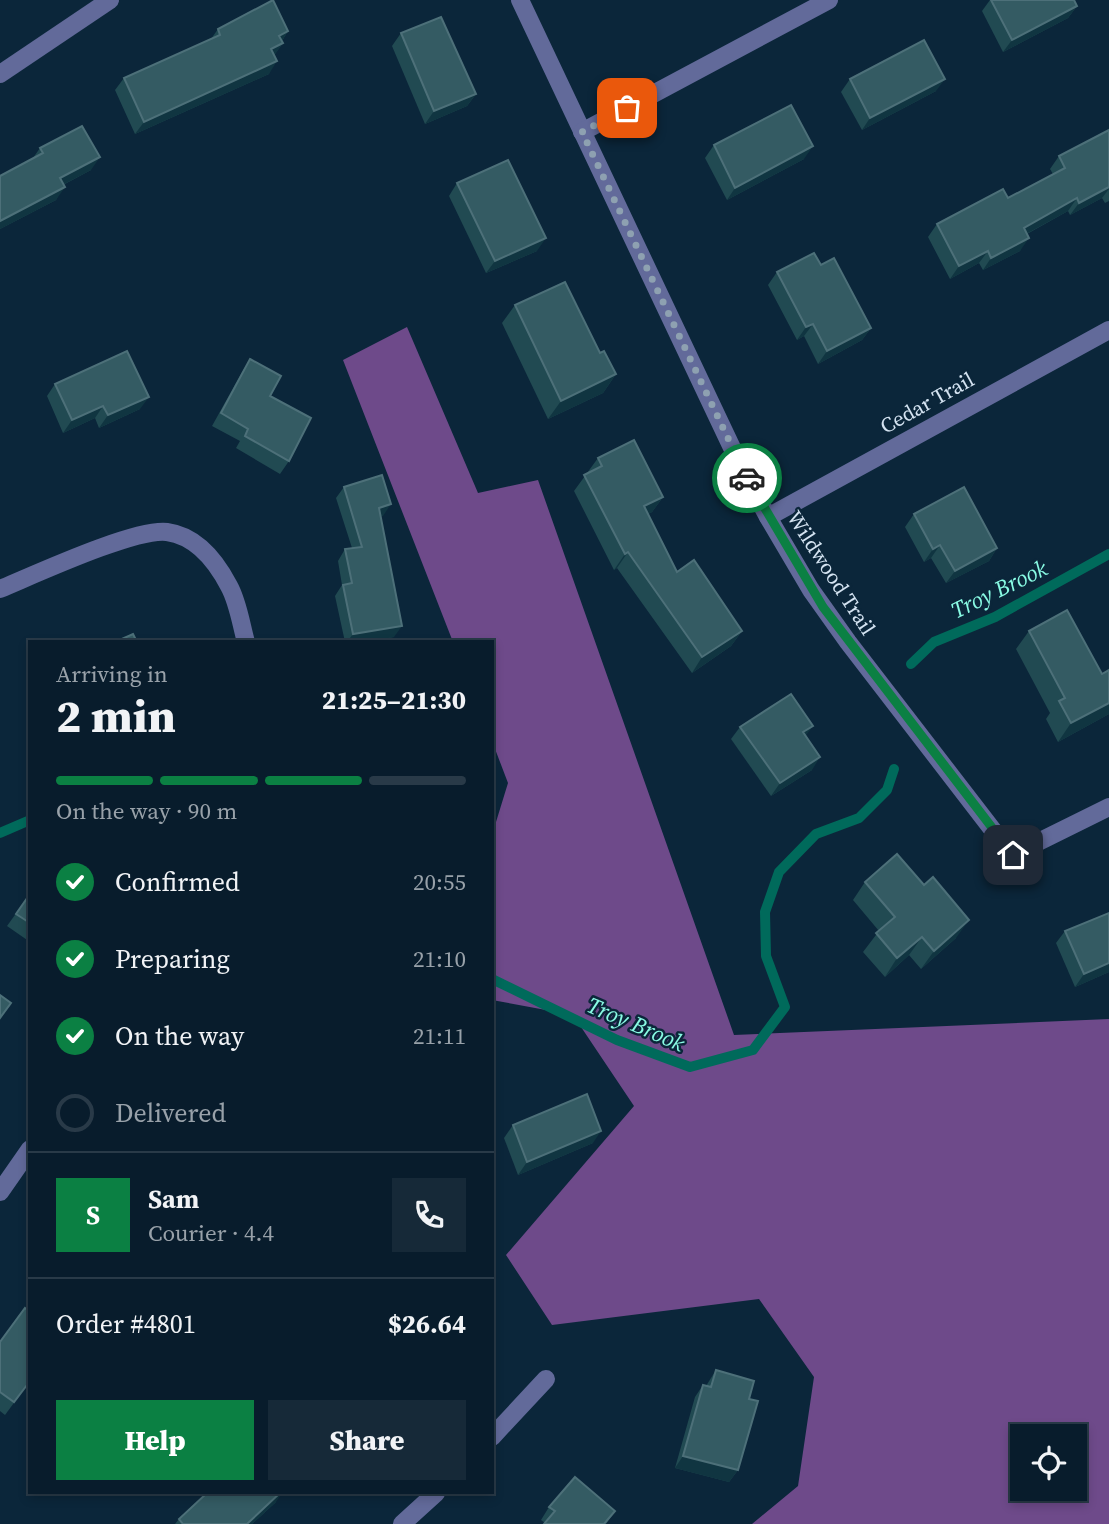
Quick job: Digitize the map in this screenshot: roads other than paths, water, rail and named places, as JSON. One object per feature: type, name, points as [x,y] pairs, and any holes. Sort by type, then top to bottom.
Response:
[{"type":"street","points":[[0,74],[88,6],[110,0]]},
{"type":"street","name":"Wildwood Trail","points":[[520,0],[742,469],[810,590],[1013,855],[1109,807]]},
{"type":"street","points":[[582,132],[829,0]]},
{"type":"street","name":"Cedar Trail","points":[[768,517],[1109,330]]},
{"type":"street","points":[[0,589],[142,534],[165,531],[187,538],[214,562],[231,588],[245,640]]},
{"type":"street","points":[[0,1192],[28,1152]]},
{"type":"street","points":[[494,1435],[546,1379]]},
{"type":"street","points":[[402,1524],[435,1494]]},
{"type":"waterway","name":"Troy Brook","points":[[911,664],[934,642],[995,617],[1109,554]]},
{"type":"waterway","name":"Troy Brook","points":[[494,980],[617,1040],[690,1067],[753,1050],[785,1007],[766,956],[765,912],[779,872],[816,834],[859,818],[887,790],[894,769]]},
{"type":"waterway","name":"Troy Brook","points":[[0,833],[28,821]]}]
